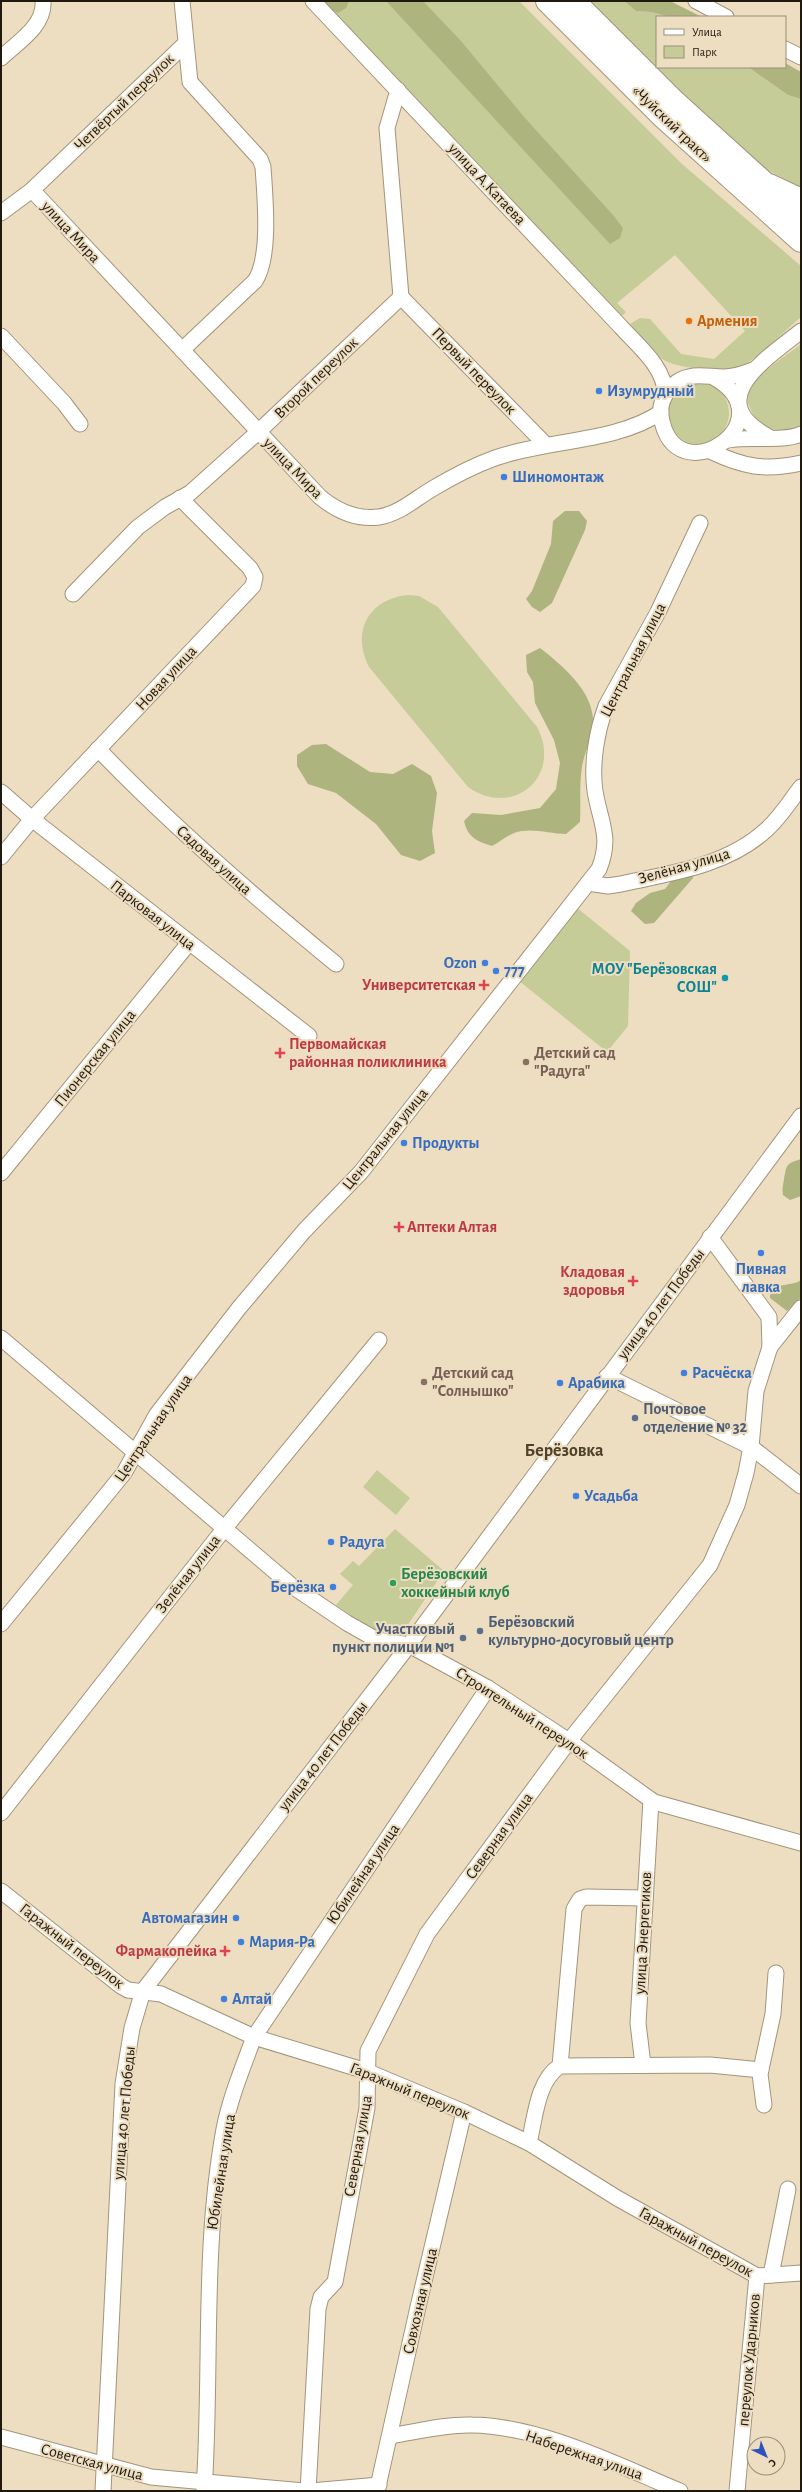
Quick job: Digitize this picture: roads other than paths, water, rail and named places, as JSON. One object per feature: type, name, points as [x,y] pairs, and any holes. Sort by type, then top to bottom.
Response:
[{"type":"highway","name":"«Чуйский тракт»","points":[[547,1],[662,116],[801,241]]},
{"type":"highway","name":"«Чуйский тракт»","points":[[574,1],[675,102],[801,216]]},
{"type":"street","points":[[1,58],[39,23],[44,9],[43,1]]},
{"type":"street","name":"Четвёртый переулок","points":[[1,213],[32,190],[185,44],[182,1]]},
{"type":"street","name":"улица А.Катаева","points":[[314,1],[621,327],[658,370]]},
{"type":"street","points":[[696,1],[724,16]]},
{"type":"street","points":[[182,350],[255,281],[260,272],[265,254],[263,168],[260,159],[192,87],[188,76],[185,44]]},
{"type":"street","points":[[786,49],[801,57]]},
{"type":"street","points":[[398,90],[387,128],[401,296]]},
{"type":"street","points":[[752,173],[801,196]]},
{"type":"street","name":"улица Мира","points":[[32,190],[258,432],[330,505],[352,516],[379,517],[397,511],[445,482],[488,461],[513,452],[637,427],[653,430],[671,440]]},
{"type":"street","name":"Второй переулок","points":[[73,594],[138,527],[180,498],[190,493],[258,432],[401,296]]},
{"type":"street","name":"Первый переулок","points":[[401,296],[546,445]]},
{"type":"street","points":[[728,440],[737,424],[741,387],[753,370],[801,331]]},
{"type":"street","points":[[1,336],[64,403],[80,424]]},
{"type":"street","points":[[658,370],[686,377],[704,375],[713,377],[735,376],[753,370]]},
{"type":"street","points":[[658,370],[664,383],[665,395],[660,412],[663,427],[671,440],[683,449],[697,453],[710,451],[728,440],[769,437],[784,439],[801,434]]},
{"type":"street","points":[[665,395],[675,383],[686,377]]},
{"type":"street","points":[[713,377],[723,383],[732,392],[749,423],[769,437]]},
{"type":"street","name":"улица Мира","points":[[637,427],[660,412]]},
{"type":"street","points":[[710,451],[755,467],[768,469],[801,463]]},
{"type":"street","name":"Новая улица","points":[[1,857],[32,820],[98,749],[253,586],[255,577],[250,568],[180,498]]},
{"type":"street","name":"Центральная улица","points":[[1,1624],[120,1479],[137,1454],[157,1414],[235,1314],[304,1231],[361,1172],[599,869],[606,845],[595,789],[596,745],[601,722],[606,706],[658,612],[700,523]]},
{"type":"street","name":"Садовая улица","points":[[98,749],[173,824],[253,895],[336,964]]},
{"type":"street","name":"Зелёная улица","points":[[588,883],[608,886],[621,884],[728,856],[753,842],[768,829],[801,787]]},
{"type":"street","name":"Парковая улица","points":[[1,792],[32,820],[309,1036]]},
{"type":"street","name":"Пионерская улица","points":[[1,1173],[189,943]]},
{"type":"street","name":"улица 40 лет Победы","points":[[103,2491],[123,2084],[132,2028],[143,1991],[409,1645],[801,1116]]},
{"type":"street","name":"Северная улица","points":[[309,2491],[318,2309],[321,2297],[335,2282],[367,2108],[366,2071],[368,2051],[426,1934],[569,1741],[710,1565],[737,1505],[751,1447],[756,1391],[770,1347],[770,1317],[710,1237]]},
{"type":"street","points":[[770,1347],[801,1308]]},
{"type":"street","name":"Зелёная улица","points":[[1,1813],[224,1529],[380,1340]]},
{"type":"street","name":"Строительный переулок","points":[[3,1342],[292,1586],[347,1623],[377,1640],[409,1645],[488,1688],[569,1741],[651,1800],[801,1843]]},
{"type":"street","points":[[607,1376],[751,1447],[801,1486]]},
{"type":"street","name":"Юбилейная улица","points":[[204,2487],[210,2242],[216,2183],[224,2128],[254,2037],[488,1688]]},
{"type":"street","name":"улица Энергетиков","points":[[643,2065],[638,2023],[651,1800]]},
{"type":"street","name":"Гаражный переулок","points":[[1,1891],[128,1990],[161,1994],[254,2037],[366,2071],[464,2112],[530,2143],[617,2198],[764,2276],[801,2273]]},
{"type":"street","points":[[560,2066],[574,1909],[576,1903],[586,1897],[645,1898]]},
{"type":"street","points":[[764,2105],[761,2070],[773,2014],[776,1973]]},
{"type":"street","points":[[530,2143],[543,2087],[553,2070],[560,2066],[710,2065],[761,2070]]},
{"type":"street","name":"Совхозная улица","points":[[378,2488],[418,2307],[464,2112]]},
{"type":"street","name":"переулок Ударников","points":[[737,2491],[764,2276],[788,2189]]},
{"type":"street","name":"Набережная улица","points":[[390,2436],[470,2425],[496,2427],[551,2440],[680,2491]]},
{"type":"street","name":"Советская улица","points":[[1,2437],[105,2466],[204,2487],[304,2491]]},
{"type":"street","points":[[309,2491],[378,2488]]},
{"type":"place","name":"Армения","points":[[689,321]]},
{"type":"place","name":"Изумрудный","points":[[599,391]]},
{"type":"place","name":"Шиномонтаж","points":[[504,477]]},
{"type":"place","name":"Ozon","points":[[485,963]]},
{"type":"place","name":"777","points":[[496,971]]},
{"type":"place","name":"МОУ \"Берёзовская СОШ\"","points":[[725,978]]},
{"type":"place","name":"Университетская","points":[[484,985]]},
{"type":"place","name":"Первомайская районная поликлиника","points":[[280,1053]]},
{"type":"place","name":"Детский сад \"Радуга\"","points":[[526,1062]]},
{"type":"place","name":"Продукты","points":[[404,1143]]},
{"type":"place","name":"Аптеки Алтая","points":[[399,1227]]},
{"type":"place","name":"Пивная лавка","points":[[761,1253]]},
{"type":"place","name":"Кладовая здоровья","points":[[633,1281]]},
{"type":"place","name":"Расчёска","points":[[684,1373]]},
{"type":"place","name":"Детский сад \"Солнышко\"","points":[[424,1382]]},
{"type":"place","name":"Арабика","points":[[560,1383]]},
{"type":"place","name":"Почтовое отделение № 32","points":[[635,1418]]},
{"type":"place","name":"Усадьба","points":[[576,1496]]},
{"type":"place","name":"Радуга","points":[[331,1542]]},
{"type":"place","name":"Берёзовский хоккейный клуб","points":[[393,1583]]},
{"type":"place","name":"Берёзка","points":[[333,1587]]},
{"type":"place","name":"Берёзовский культурно-досуговый центр","points":[[480,1631]]},
{"type":"place","name":"Участковый пункт полиции №1","points":[[463,1638]]},
{"type":"place","name":"Автомагазин","points":[[236,1918]]},
{"type":"place","name":"Мария-Ра","points":[[241,1942]]},
{"type":"place","name":"Фармакопейка","points":[[225,1951]]},
{"type":"place","name":"Алтай","points":[[224,1999]]},
{"type":"district","name":"Берёзовка","points":[[564,1451]]}]
